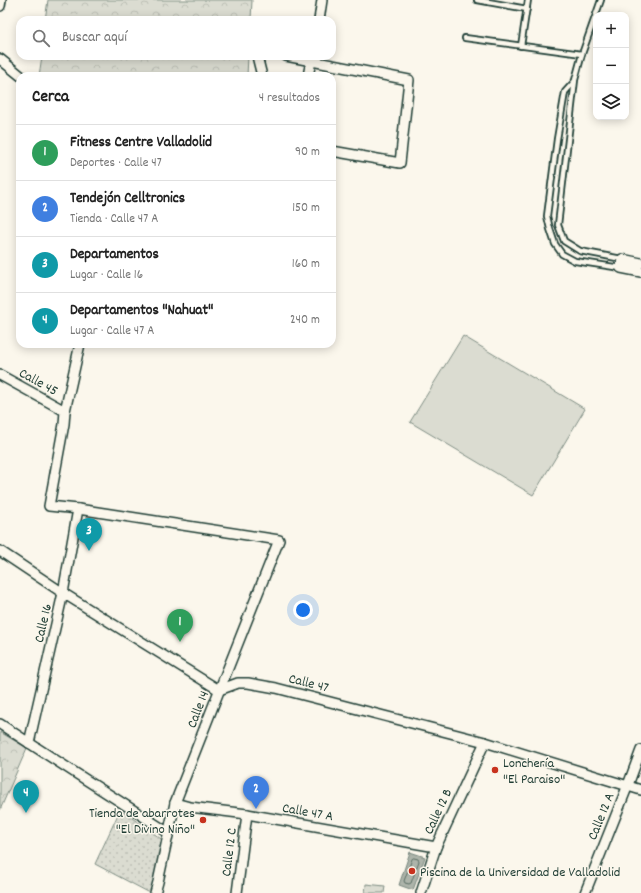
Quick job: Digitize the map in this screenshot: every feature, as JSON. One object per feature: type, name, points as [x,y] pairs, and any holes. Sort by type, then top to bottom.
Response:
[{"type":"street","points":[[0,6],[1,0]]},
{"type":"street","points":[[320,16],[322,0]]},
{"type":"street","points":[[0,59],[16,72]]},
{"type":"street","points":[[258,60],[261,72]]},
{"type":"street","points":[[309,72],[312,60]]},
{"type":"street","points":[[321,60],[409,80],[400,163],[336,153]]},
{"type":"street","points":[[621,264],[641,263]]},
{"type":"street","points":[[621,264],[641,272]]},
{"type":"street","points":[[78,509],[50,506],[65,411],[79,348]]},
{"type":"street","name":"Calle 45","points":[[0,375],[65,411]]},
{"type":"street","name":"Calle 14","points":[[78,509],[279,540],[176,802],[155,893]]},
{"type":"street","name":"Calle 16","points":[[29,743],[63,593],[78,509]]},
{"type":"street","points":[[0,551],[63,593],[219,690]]},
{"type":"street","points":[[223,680],[238,683]]},
{"type":"street","name":"Calle 47","points":[[219,690],[238,683],[248,683],[276,688],[485,742],[641,790]]},
{"type":"street","points":[[0,724],[169,833]]},
{"type":"street","name":"Calle 12 B","points":[[421,893],[436,847],[485,742]]},
{"type":"street","name":"Calle 12 A","points":[[585,893],[641,750]]},
{"type":"street","name":"Calle 47 A","points":[[176,802],[190,807],[247,814],[436,847]]},
{"type":"street","name":"Calle 12 C","points":[[237,893],[247,814]]},
{"type":"lane","points":[[477,0],[527,9]]},
{"type":"lane","points":[[521,46],[528,0]]},
{"type":"lane","points":[[601,0],[582,54],[575,80],[558,225],[564,241],[580,252],[621,264]]},
{"type":"lane","points":[[465,38],[582,54]]},
{"type":"lane","points":[[575,80],[565,92],[557,139],[547,216],[550,229],[555,244],[562,254],[569,258],[576,261],[621,264]]},
{"type":"green space","points":[[48,0],[252,0],[251,16],[46,16]]},
{"type":"green space","points":[[41,60],[248,60],[247,72],[40,72]]},
{"type":"green space","points":[[463,336],[585,409],[533,495],[410,422]]},
{"type":"green space","points":[[0,732],[27,748],[0,810]]},
{"type":"green space","points":[[120,810],[165,842],[150,893],[95,864]]},
{"type":"green space","points":[[366,884],[385,886],[384,893],[365,893]]},
{"type":"water","name":"Piscina de la Universidad de Valladolid","points":[[410,852],[425,857],[413,890],[399,885]]},
{"type":"place","name":"Departamentos","points":[[89,551]]},
{"type":"place","name":"Fitness Centre Valladolid","points":[[180,642]]},
{"type":"place","name":"Lonchería \"El Paraiso\"","points":[[495,770]]},
{"type":"place","name":"Tendejón Celltronics","points":[[256,809]]},
{"type":"place","name":"Departamentos \"Nahuat\"","points":[[26,813]]},
{"type":"place","name":"Tienda de abarrotes \"El Divino Niño\"","points":[[203,820]]},
{"type":"place","name":"Piscina de la Universidad de Valladolid","points":[[412,871]]}]
